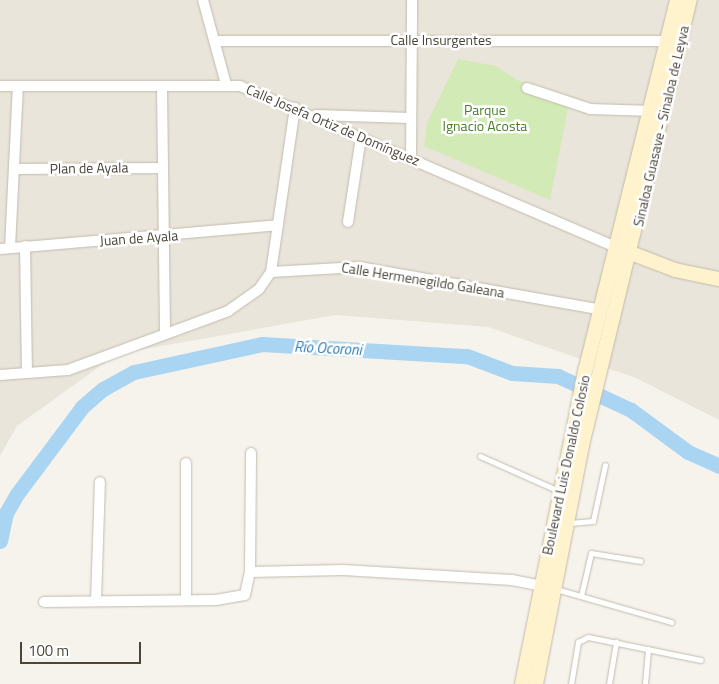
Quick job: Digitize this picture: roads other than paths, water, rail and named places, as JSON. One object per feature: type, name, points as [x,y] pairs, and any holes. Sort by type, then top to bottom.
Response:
[{"type":"main road","name":"Sinaloa Guasave - Sinaloa de Leyva","points":[[618,248],[652,111],[676,0]]},
{"type":"main road","name":"Sinaloa Guasave - Sinaloa de Leyva","points":[[632,252],[690,0]]},
{"type":"main road","points":[[618,248],[675,270],[719,279]]},
{"type":"main road","name":"Boulevard Luis Donaldo Colosio","points":[[522,684],[548,587],[569,523],[576,444],[586,368],[618,248]]},
{"type":"main road","name":"Boulevard Luis Donaldo Colosio","points":[[536,684],[559,491],[600,371],[632,252]]},
{"type":"street","points":[[203,0],[226,84]]},
{"type":"street","points":[[411,158],[412,0]]},
{"type":"street","name":"Calle Insurgentes","points":[[215,41],[668,41]]},
{"type":"street","name":"Calle Josefa Ortiz de Domínguez","points":[[0,86],[226,84],[258,91],[618,248]]},
{"type":"street","points":[[5,248],[15,169],[18,86]]},
{"type":"street","points":[[162,86],[162,236],[166,332]]},
{"type":"street","points":[[527,88],[590,109],[652,111]]},
{"type":"street","points":[[0,375],[68,370],[246,301],[271,272],[295,108]]},
{"type":"street","points":[[310,115],[410,118]]},
{"type":"street","points":[[348,222],[361,137]]},
{"type":"street","name":"Plan de Ayala","points":[[15,169],[163,168]]},
{"type":"street","name":"Juan de Ayala","points":[[5,248],[278,226]]},
{"type":"street","points":[[25,246],[27,372]]},
{"type":"street","name":"Calle Hermenegildo Galeana","points":[[271,272],[358,267],[602,310]]},
{"type":"street","points":[[44,602],[186,598],[228,599],[245,594],[250,572],[251,452]]},
{"type":"street","points":[[186,463],[186,598]]},
{"type":"street","points":[[96,601],[100,482]]},
{"type":"street","points":[[250,572],[343,570],[548,587]]},
{"type":"lane","points":[[480,456],[559,491]]},
{"type":"lane","points":[[569,523],[593,521],[605,465]]},
{"type":"lane","points":[[581,596],[591,553],[640,560]]},
{"type":"lane","points":[[548,587],[671,622]]},
{"type":"lane","points":[[571,684],[578,642],[588,637],[701,660]]},
{"type":"lane","points":[[609,684],[616,642]]},
{"type":"lane","points":[[645,684],[648,649]]},
{"type":"waterway","name":"Río Ocoroni","points":[[0,541],[6,513],[17,494],[82,407],[103,389],[134,372],[262,344],[467,356],[512,373],[558,376],[631,410],[688,452],[719,466]]},
{"type":"park label","name":"Parque Ignacio Acosta","points":[[485,118]]}]
